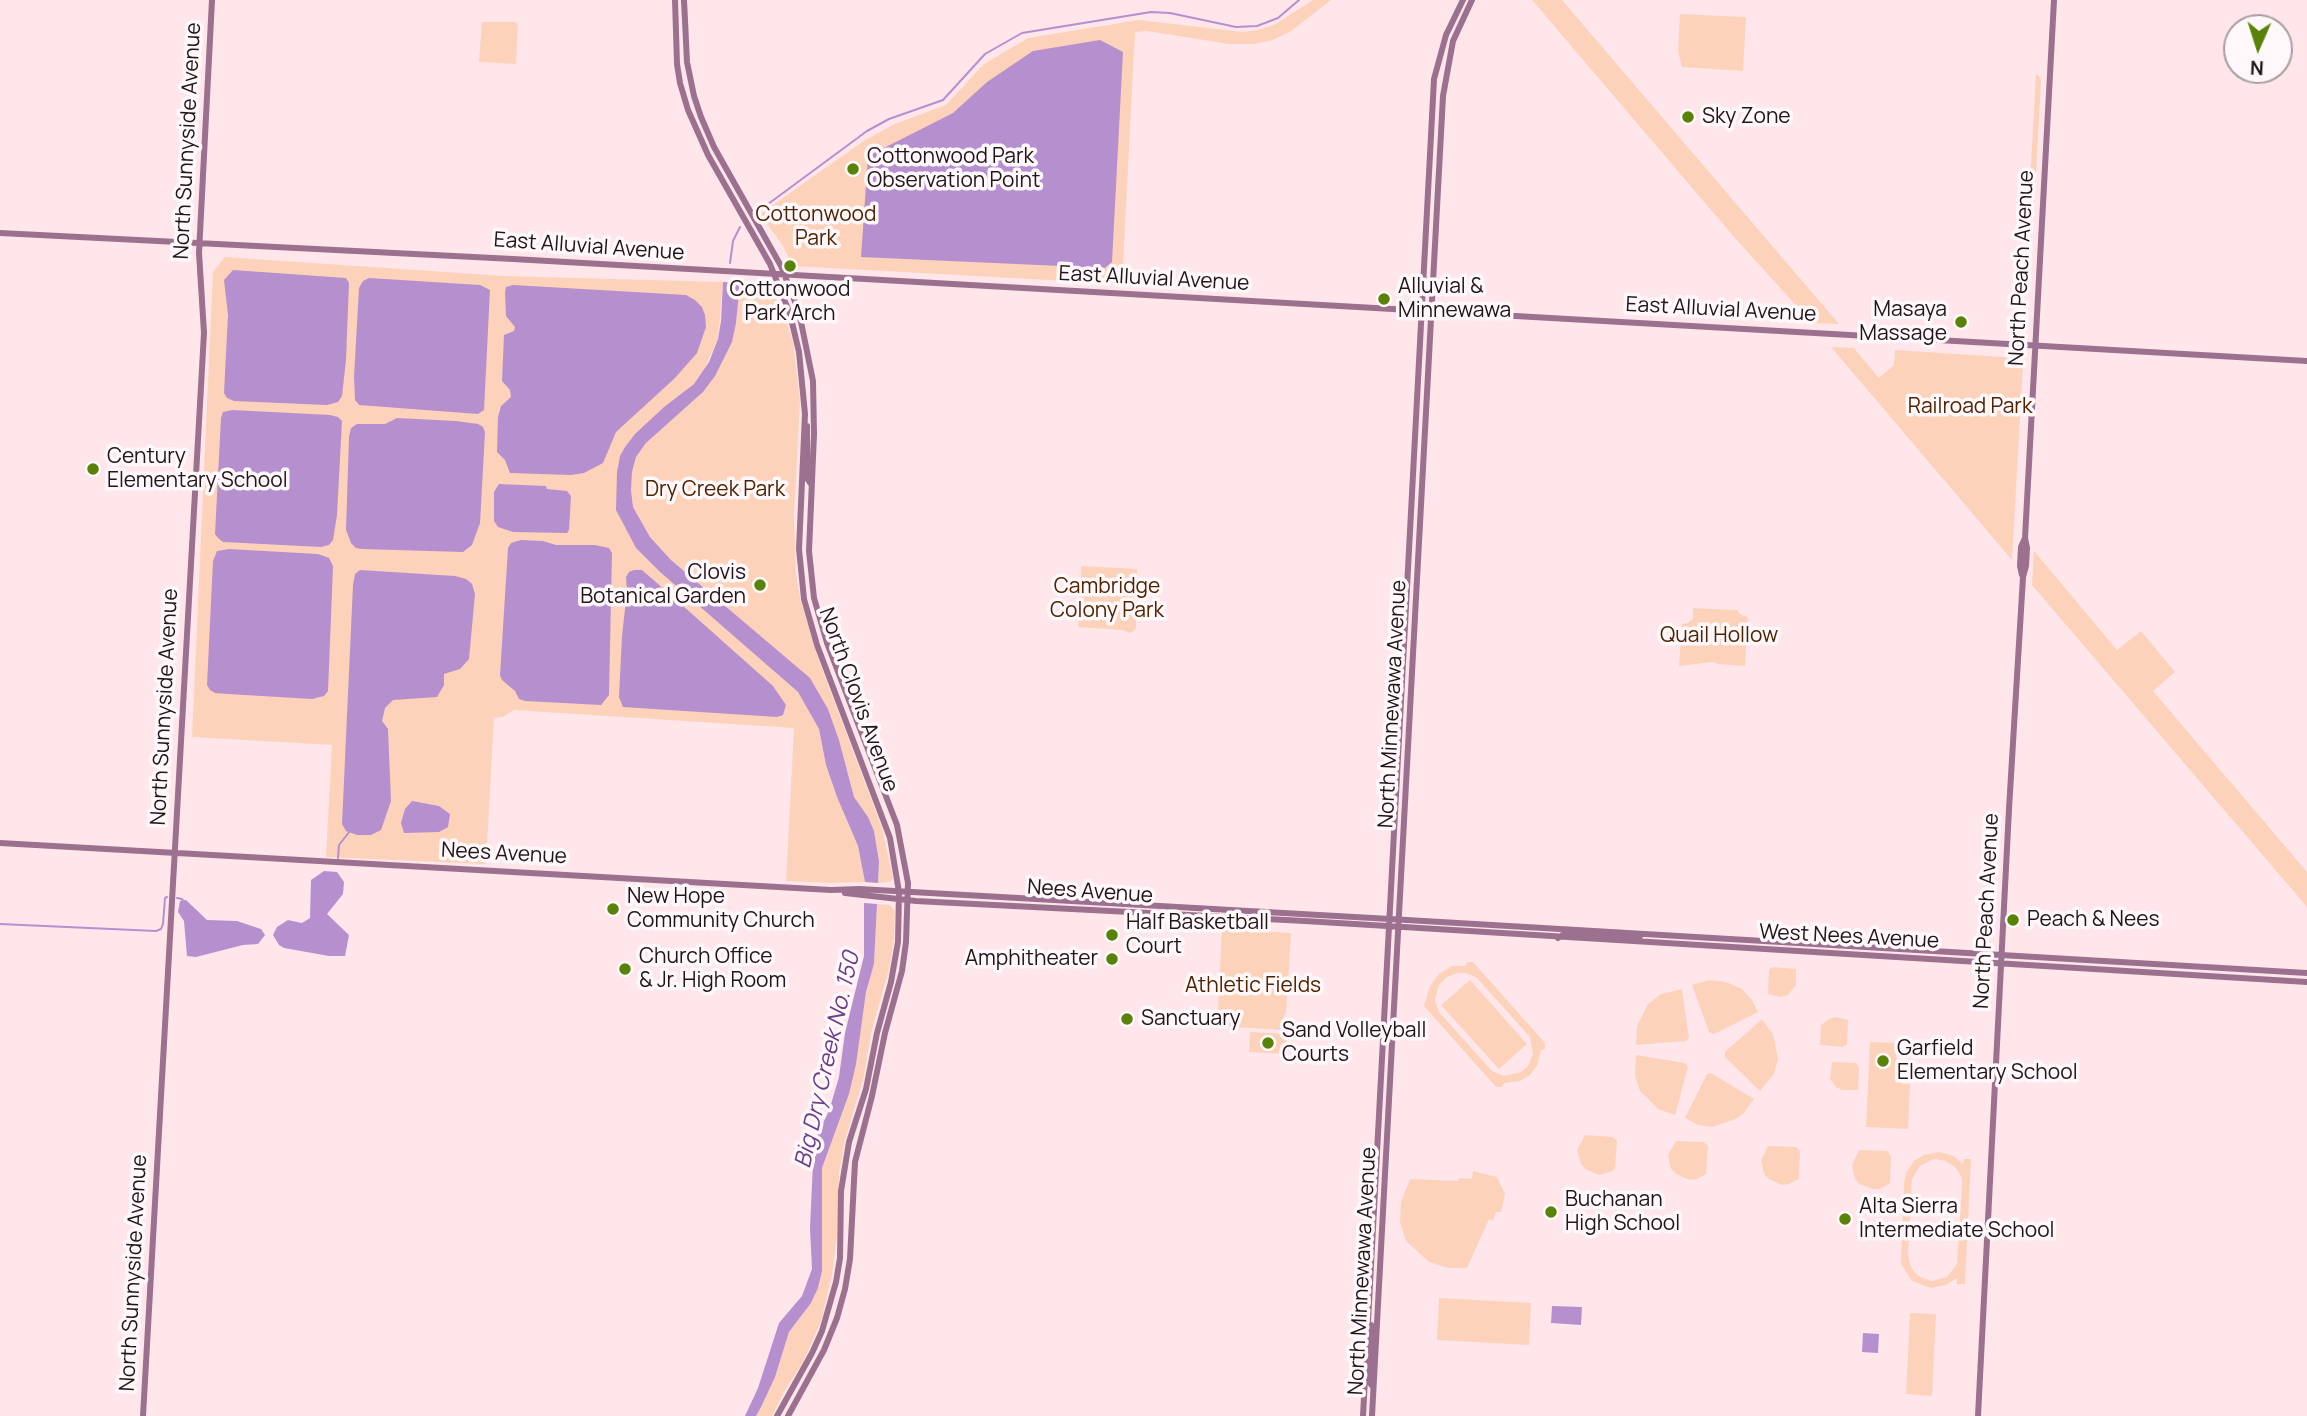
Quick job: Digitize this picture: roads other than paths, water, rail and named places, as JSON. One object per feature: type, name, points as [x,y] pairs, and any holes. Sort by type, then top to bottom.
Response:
[{"type":"main road","name":"North Sunnyside Avenue","points":[[143,1416],[204,333],[199,243],[212,0]]},
{"type":"main road","name":"North Clovis Avenue","points":[[675,0],[677,64],[688,110],[708,155],[775,275],[790,314],[799,352],[805,414],[799,550],[804,599],[817,645],[890,838],[900,895],[898,942],[891,982],[866,1088],[849,1142],[842,1191],[840,1258],[834,1292],[812,1353],[777,1416]]},
{"type":"main road","name":"North Clovis Avenue","points":[[684,0],[685,45],[690,80],[705,127],[786,276],[799,312],[813,381],[814,422],[808,551],[814,598],[827,643],[897,825],[909,896],[902,971],[884,1033],[872,1096],[855,1162],[850,1259],[844,1296],[824,1350],[788,1416]]},
{"type":"main road","name":"North Minnewawa Avenue","points":[[1363,1416],[1434,79],[1446,35],[1463,0]]},
{"type":"main road","name":"North Minnewawa Avenue","points":[[1372,1416],[1444,81],[1453,41],[1472,0]]},
{"type":"main road","name":"North Peach Avenue","points":[[1978,1416],[2023,576],[2020,566],[2021,548],[2025,538],[2054,0]]},
{"type":"main road","points":[[688,110],[711,151],[719,156]]},
{"type":"main road","name":"East Alluvial Avenue","points":[[0,233],[2307,361]]},
{"type":"main road","points":[[805,414],[809,434],[807,478],[811,484]]},
{"type":"main road","name":"Nees Avenue","points":[[0,843],[831,890],[860,895],[900,895],[1390,927]]},
{"type":"main road","name":"Nees Avenue","points":[[909,896],[1390,919]]},
{"type":"main road","name":"West Nees Avenue","points":[[1390,919],[2307,973]]},
{"type":"main road","name":"West Nees Avenue","points":[[1390,927],[2307,982]]},
{"type":"main road","points":[[1558,938],[1564,934],[1633,937],[1652,934]]},
{"type":"main road","points":[[1382,1071],[1391,1072]]},
{"type":"main road","points":[[1369,1310],[1372,1333],[1369,1382],[1374,1387]]},
{"type":"waterway","name":"Big Dry Creek No. 150","points":[[760,210],[867,131],[889,119],[943,100],[985,54],[1022,33],[1151,12],[1170,13],[1236,27],[1257,26],[1278,18],[1299,0]]},
{"type":"waterway","name":"Big Dry Creek No. 150","points":[[730,263],[733,241],[740,227]]},
{"type":"waterway","points":[[338,858],[339,845],[350,831]]},
{"type":"waterway","points":[[0,924],[156,931],[161,929],[163,924],[167,897]]},
{"type":"waterway","points":[[177,898],[184,902]]},
{"type":"place","name":"Sky Zone","points":[[1688,117]]},
{"type":"place","name":"Cottonwood Park Observation Point","points":[[853,169]]},
{"type":"place","name":"Cottonwood Park Arch","points":[[790,266]]},
{"type":"place","name":"Alluvial & Minnewawa","points":[[1384,299]]},
{"type":"place","name":"Masaya Massage","points":[[1961,322]]},
{"type":"place","name":"Century Elementary School","points":[[93,469]]},
{"type":"place","name":"Clovis Botanical Garden","points":[[760,585]]},
{"type":"place","name":"New Hope Community Church","points":[[613,909]]},
{"type":"place","name":"Peach & Nees","points":[[2013,920]]},
{"type":"place","name":"Half Basketball Court","points":[[1112,935]]},
{"type":"place","name":"Amphitheater","points":[[1112,959]]},
{"type":"place","name":"Church Office & Jr. High Room","points":[[625,969]]},
{"type":"place","name":"Sanctuary","points":[[1127,1019]]},
{"type":"place","name":"Sand Volleyball Courts","points":[[1268,1043]]},
{"type":"place","name":"Garfield Elementary School","points":[[1883,1061]]},
{"type":"place","name":"Buchanan High School","points":[[1551,1212]]},
{"type":"place","name":"Alta Sierra Intermediate School","points":[[1845,1219]]},
{"type":"park label","name":"Cottonwood Park","points":[[816,227]]},
{"type":"park label","name":"Railroad Park","points":[[1970,407]]},
{"type":"park label","name":"Dry Creek Park","points":[[715,490]]},
{"type":"park label","name":"Cambridge Colony Park","points":[[1107,599]]},
{"type":"park label","name":"Quail Hollow","points":[[1719,636]]},
{"type":"park label","name":"Athletic Fields","points":[[1253,986]]}]
